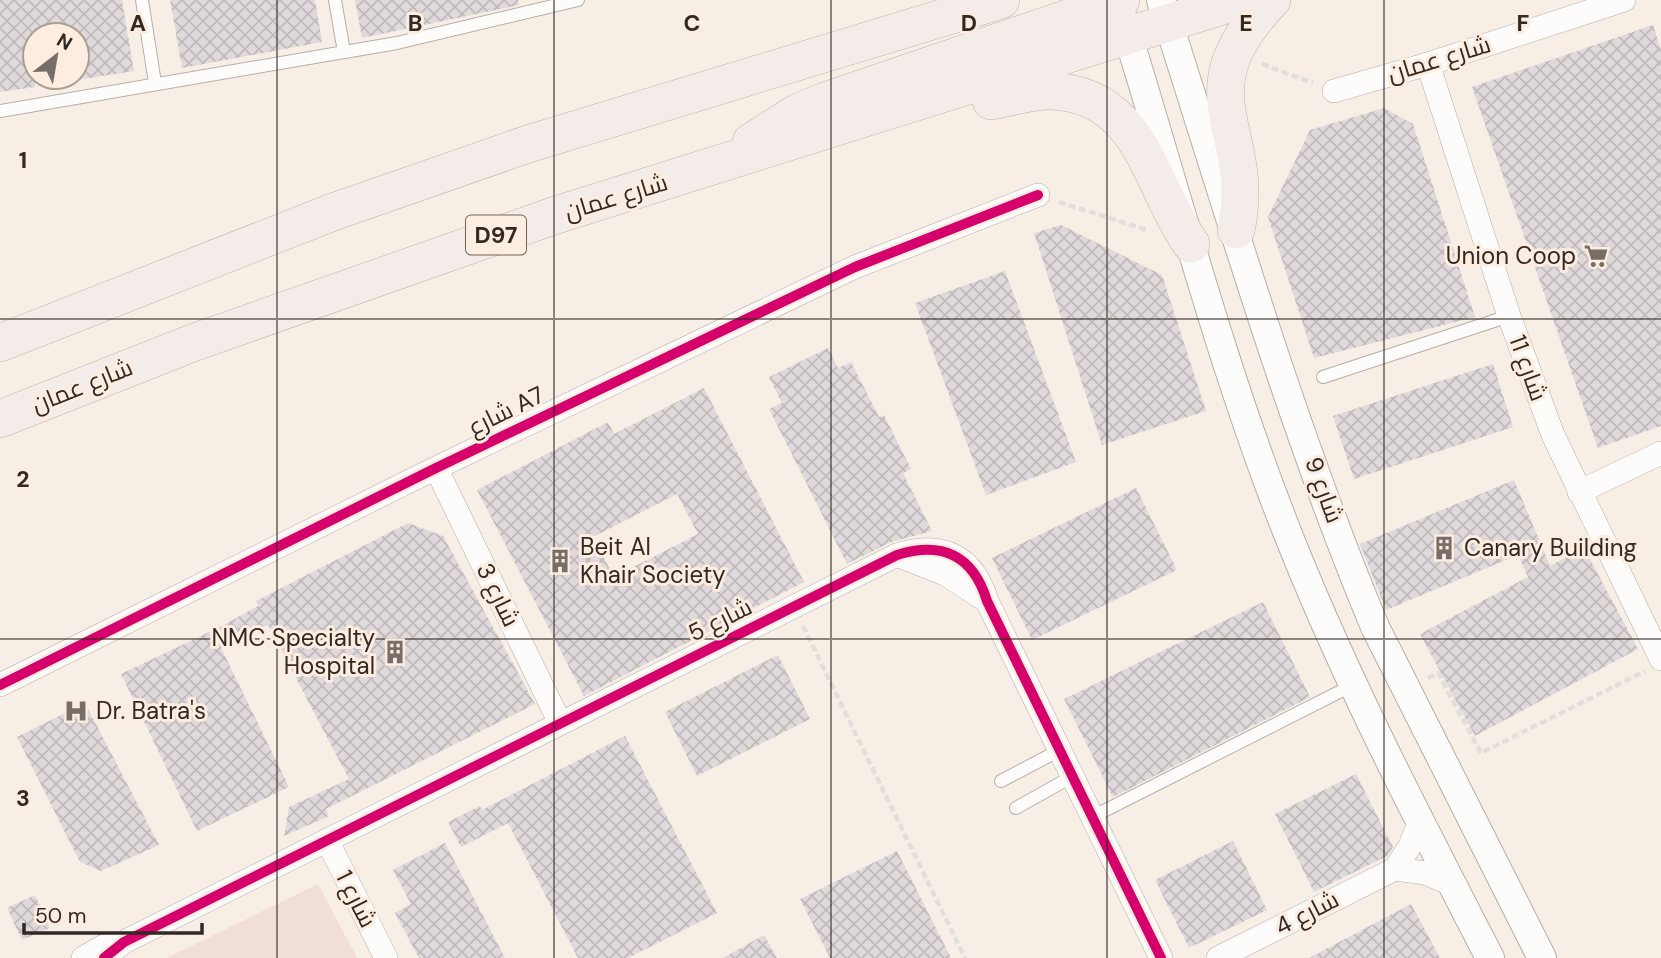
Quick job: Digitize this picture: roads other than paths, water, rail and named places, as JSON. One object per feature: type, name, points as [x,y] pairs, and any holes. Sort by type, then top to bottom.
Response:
[{"type":"main road","points":[[837,49],[884,18],[918,0]]},
{"type":"main road","points":[[0,343],[346,207],[528,144],[1001,0]]},
{"type":"main road","points":[[727,163],[772,127],[825,101],[1140,4],[1241,0]]},
{"type":"main road","points":[[1236,230],[1240,176],[1223,95],[1233,53],[1272,0]]},
{"type":"main road","points":[[1129,36],[1140,4]]},
{"type":"main road","name":"شارع عمان","points":[[0,419],[195,342],[366,279],[553,216],[1129,36]]},
{"type":"main road","points":[[930,99],[984,102],[1048,91],[1064,92],[1095,103],[1116,117],[1133,134],[1146,155],[1165,201],[1191,244]]},
{"type":"street","name":"شارع عمان","points":[[1334,91],[1428,64],[1624,0]]},
{"type":"street","name":"شارع 9","points":[[1140,4],[1236,230],[1356,581],[1406,690],[1542,958]]},
{"type":"street","name":"شارع 9","points":[[1129,36],[1253,440],[1284,524],[1353,685],[1490,958]]},
{"type":"street","name":"شارع 11","points":[[1428,64],[1509,316],[1553,435],[1657,659]]},
{"type":"street","name":"شارع A7","points":[[0,684],[436,468],[877,257],[1038,195]]},
{"type":"street","points":[[1578,492],[1661,453]]},
{"type":"street","name":"شارع 3","points":[[436,468],[560,723]]},
{"type":"street","name":"شارع 5","points":[[104,958],[124,942],[897,555],[916,549],[935,549],[954,555],[970,566],[981,582],[987,601],[1161,958]]},
{"type":"street","points":[[1420,820],[1410,846],[1395,869],[1425,873],[1453,885]]},
{"type":"street","name":"شارع 1","points":[[327,840],[386,958]]},
{"type":"street","name":"شارع 4","points":[[1218,958],[1395,869]]},
{"type":"street","name":"شارع 5","points":[[83,958],[104,946],[124,942]]},
{"type":"lane","points":[[142,0],[155,83]]},
{"type":"lane","points":[[335,0],[344,51]]},
{"type":"lane","points":[[0,111],[455,30],[578,0]]},
{"type":"lane","points":[[1323,377],[1509,316]]},
{"type":"lane","points":[[1092,817],[1353,685]]},
{"type":"lane","points":[[1001,781],[1060,750]]},
{"type":"lane","points":[[1016,808],[1073,776]]},
{"type":"place","name":"Union Coop","points":[[1596,256]]},
{"type":"place","name":"Canary Building","points":[[1444,548]]},
{"type":"place","name":"Beit Al Khair Society","points":[[560,561]]},
{"type":"place","name":"NMC Specialty Hospital","points":[[395,652]]},
{"type":"place","name":"Dr. Batra's","points":[[76,711]]}]
